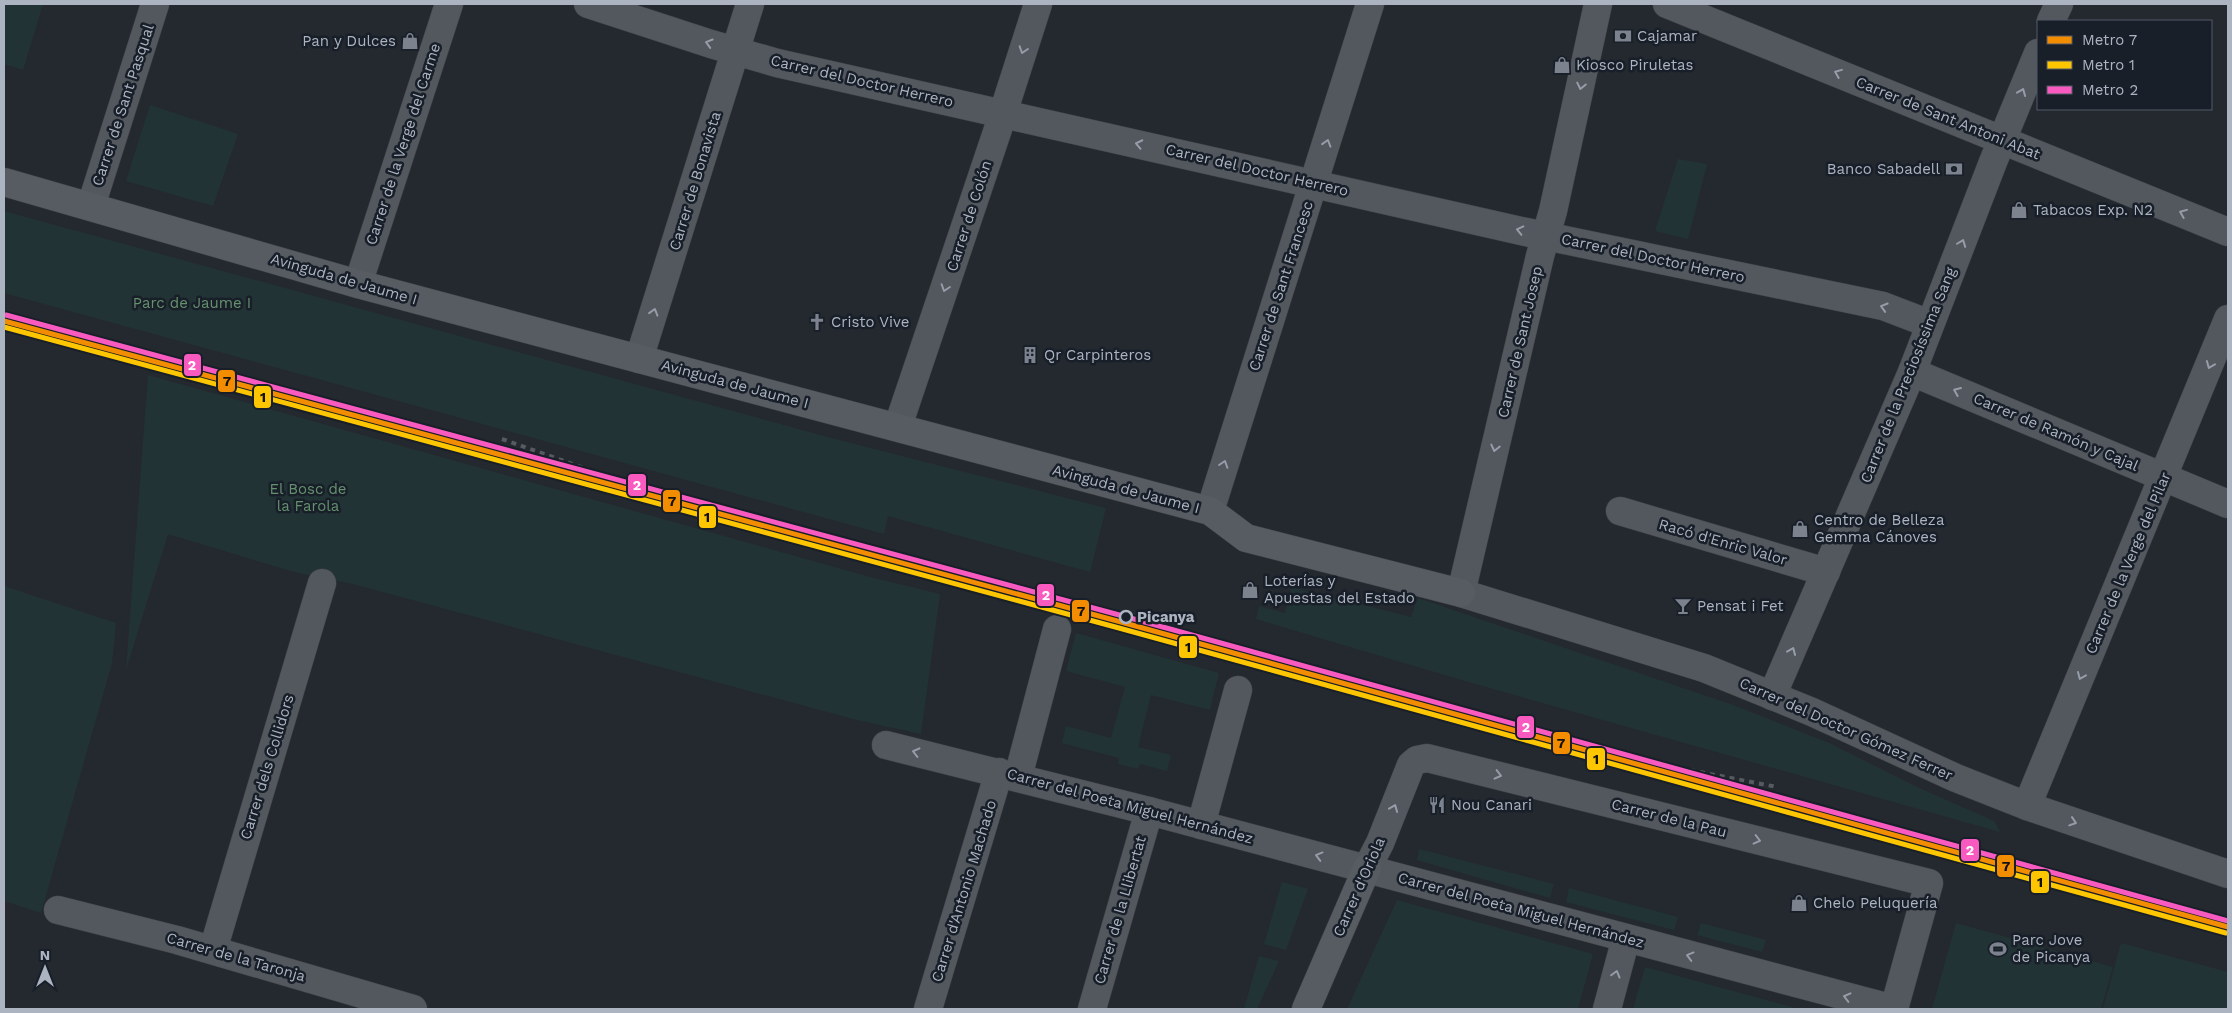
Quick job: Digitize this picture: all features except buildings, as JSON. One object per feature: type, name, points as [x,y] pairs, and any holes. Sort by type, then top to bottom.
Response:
[{"type":"street","name":"Carrer de Sant Pasqual","points":[[91,206],[155,4]]},
{"type":"street","name":"Carrer de la Verge del Carme","points":[[358,284],[449,4]]},
{"type":"street","name":"Carrer del Doctor Herrero","points":[[588,4],[777,63],[1315,182],[1546,236],[1883,306],[1930,324]]},
{"type":"street","name":"Carrer de Bonavista","points":[[640,359],[750,4]]},
{"type":"street","name":"Carrer de Colón","points":[[898,426],[1038,4]]},
{"type":"street","name":"Carrer de Sant Francesc","points":[[1210,511],[1370,4]]},
{"type":"street","name":"Carrer de Sant Josep","points":[[1461,592],[1546,236],[1598,4]]},
{"type":"street","name":"Carrer de Sant Antoni Abat","points":[[1667,4],[2228,232]]},
{"type":"street","points":[[2051,20],[2059,4]]},
{"type":"street","name":"Carrer de la Preciosíssima Sang","points":[[1772,696],[1912,372],[2037,55]]},
{"type":"street","name":"Avinguda de Jaume I","points":[[4,182],[358,284],[898,426],[1210,511],[1246,538],[1461,592]]},
{"type":"street","name":"Carrer de la Verge del Pilar","points":[[2027,806],[2228,319]]},
{"type":"street","name":"Carrer de Ramón y Cajal","points":[[1912,372],[2228,504]]},
{"type":"street","name":"Racó d'Enric Valor","points":[[1620,511],[1826,572]]},
{"type":"street","name":"Carrer dels Collidors","points":[[213,950],[322,583]]},
{"type":"street","name":"Carrer del Doctor Gómez Ferrer","points":[[1461,592],[1704,668],[1772,696],[1956,778],[2027,806],[2228,874]]},
{"type":"street","name":"Carrer d'Antonio Machado","points":[[928,1009],[1057,629]]},
{"type":"street","points":[[1201,825],[1238,690]]},
{"type":"street","name":"Carrer del Poeta Miguel Hernández","points":[[886,745],[1149,811],[1894,1009]]},
{"type":"street","name":"Carrer de la Pau","points":[[1411,765],[1417,760],[1427,758],[1451,763],[1929,883],[1894,1009]]},
{"type":"street","name":"Carrer d'Oriola","points":[[1306,1009],[1366,868],[1380,843],[1411,765]]},
{"type":"street","name":"Carrer de la Llibertat","points":[[1092,1009],[1149,811]]},
{"type":"street","name":"Carrer de la Taronja","points":[[58,910],[213,950],[414,1009]]},
{"type":"street","points":[[1607,1009],[1626,938]]},
{"type":"green space","points":[[4,4],[43,4],[23,70],[4,64]]},
{"type":"green space","points":[[150,105],[238,134],[213,206],[126,181]]},
{"type":"green space","points":[[1678,159],[1707,164],[1688,239],[1655,231]]},
{"type":"green space","name":"Parc de Jaume I","points":[[4,211],[831,438],[1106,508],[1090,572],[888,516],[884,534],[4,293]]},
{"type":"green space","name":"El Bosc de la Farola","points":[[148,375],[870,577],[940,594],[921,734],[857,720],[353,584],[294,572],[168,534],[126,670]]},
{"type":"green space","points":[[4,586],[116,623],[112,663],[41,913],[4,901]]},
{"type":"green space","points":[[1291,587],[1411,617],[1418,598],[1733,705],[1829,743],[1917,787],[1994,821],[2000,832],[1465,681],[1256,619],[1259,606],[1285,613]]},
{"type":"green space","points":[[1076,633],[1219,673],[1210,710],[1151,695],[1138,747],[1171,755],[1167,771],[1140,764],[1138,769],[1118,764],[1119,758],[1062,743],[1066,726],[1111,738],[1125,687],[1066,671]]},
{"type":"green space","points":[[1419,849],[1554,884],[1550,898],[1417,860]]},
{"type":"green space","points":[[1282,882],[1308,889],[1286,950],[1264,944]]},
{"type":"green space","points":[[1569,888],[1678,917],[1674,930],[1566,902]]},
{"type":"green space","points":[[1397,900],[1593,954],[1578,1009],[1347,1009]]},
{"type":"green space","points":[[1701,923],[1766,940],[1762,952],[1697,935]]},
{"type":"green space","name":"Parc Jove de Picanya","points":[[1956,923],[2113,967],[2101,1009],[1932,1009]]},
{"type":"green space","points":[[2121,943],[2228,972],[2228,1009],[2103,1009]]},
{"type":"green space","points":[[1259,956],[1279,961],[1257,1009],[1244,1009]]},
{"type":"green space","points":[[1645,967],[1799,1009],[1633,1009]]},
{"type":"railway","points":[[502,439],[705,511]]},
{"type":"railway","points":[[1592,751],[1777,787]]},
{"type":"metro line","name":"2","points":[[6,315],[1123,616],[2228,921]]},
{"type":"metro line","name":"7","points":[[4,321],[1121,622],[2228,927]]},
{"type":"metro line","name":"1","points":[[4,327],[1119,628],[2226,933]]},
{"type":"place","name":"Cajamar","points":[[1623,36]]},
{"type":"place","name":"Pan y Dulces","points":[[410,41]]},
{"type":"place","name":"Kiosco Piruletas","points":[[1562,65]]},
{"type":"place","name":"Banco Sabadell","points":[[1954,169]]},
{"type":"place","name":"Tabacos Exp. N2","points":[[2019,210]]},
{"type":"place","name":"Cristo Vive","points":[[817,322]]},
{"type":"place","name":"Qr Carpinteros","points":[[1030,355]]},
{"type":"place","name":"Centro de Belleza Gemma Cánoves","points":[[1800,529]]},
{"type":"place","name":"Loterías y Apuestas del Estado","points":[[1250,590]]},
{"type":"place","name":"Pensat i Fet","points":[[1683,606]]},
{"type":"place","name":"Picanya","points":[[1126,617]]},
{"type":"place","name":"Nou Canari","points":[[1437,805]]},
{"type":"place","name":"Chelo Peluquería","points":[[1799,903]]},
{"type":"place","name":"Parc Jove de Picanya","points":[[1998,949]]}]
